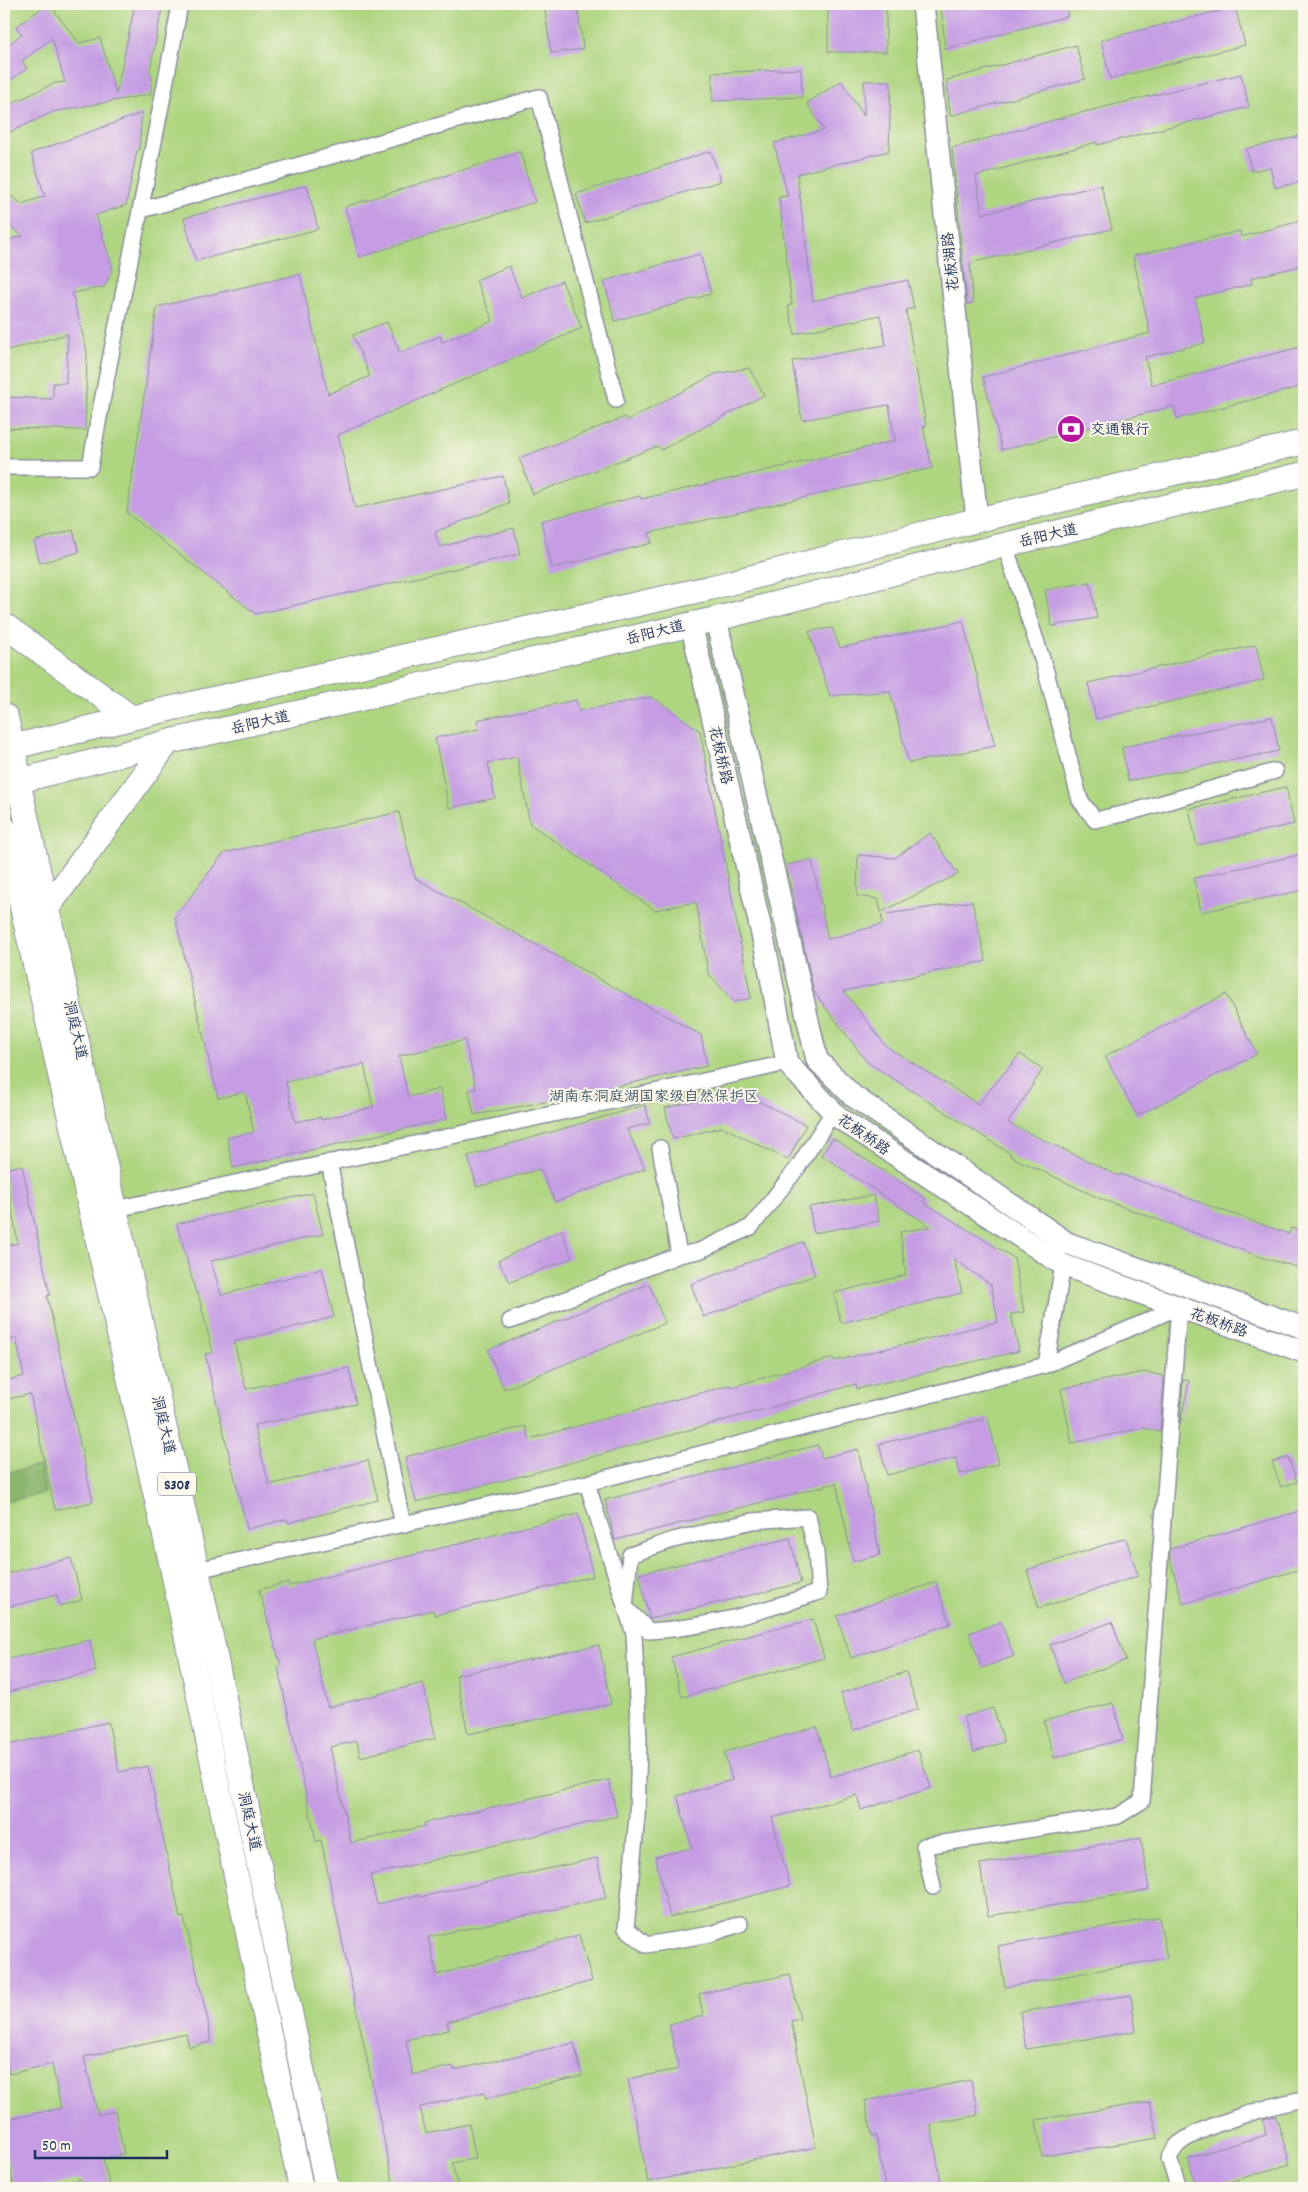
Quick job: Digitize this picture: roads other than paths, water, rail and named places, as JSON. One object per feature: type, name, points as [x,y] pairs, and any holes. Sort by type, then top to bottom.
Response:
[{"type":"highway","name":"S308","points":[[4,718],[11,783]]},
{"type":"main road","name":"岳阳大道","points":[[8,748],[132,718],[709,588],[977,520],[1304,442]]},
{"type":"main road","name":"岳阳大道","points":[[11,783],[168,742],[691,623],[716,619],[1005,545],[1304,474]]},
{"type":"main road","points":[[4,625],[132,718]]},
{"type":"main road","points":[[48,907],[168,742]]},
{"type":"main road","name":"洞庭大道","points":[[11,783],[48,907],[116,1209],[197,1570],[327,2188]]},
{"type":"main road","name":"洞庭大道","points":[[4,828],[171,1562],[302,2188]]},
{"type":"main road","points":[[4,907],[25,921]]},
{"type":"street","points":[[4,467],[90,467],[180,4]]},
{"type":"street","name":"花板湖路","points":[[924,4],[977,520]]},
{"type":"street","points":[[141,210],[539,97],[616,400]]},
{"type":"street","points":[[1005,545],[1046,668],[1080,800],[1095,820],[1131,812],[1275,771]]},
{"type":"street","name":"花板桥路","points":[[716,619],[817,1060],[853,1096],[1067,1243],[1304,1328]]},
{"type":"street","name":"花板桥路","points":[[691,623],[767,956],[787,1063],[839,1118],[1062,1266],[1304,1352]]},
{"type":"street","points":[[91,1215],[787,1063]]},
{"type":"street","points":[[510,1321],[679,1254],[700,1251],[751,1227],[798,1167],[833,1112]]},
{"type":"street","points":[[660,1148],[679,1254]]},
{"type":"street","points":[[330,1162],[403,1525]]},
{"type":"street","points":[[1046,1365],[1062,1266]]},
{"type":"street","points":[[197,1570],[587,1483],[1046,1365],[1179,1307],[1142,1801],[1118,1816],[924,1846],[933,1887]]},
{"type":"street","points":[[587,1483],[634,1634],[640,1741],[637,1817],[626,1928],[646,1946],[711,1934],[740,1924]]},
{"type":"street","points":[[808,1517],[816,1552],[819,1592],[774,1608],[680,1630],[649,1631],[625,1607],[630,1555],[673,1540],[752,1521],[808,1517]]},
{"type":"street","points":[[1179,2188],[1169,2159],[1179,2143],[1219,2125],[1283,2102],[1304,2099]]},
{"type":"place","name":"交通银行","points":[[1071,429]]},
{"type":"park label","name":"湖南东洞庭湖国家级自然保护区","points":[[654,1096]]}]
